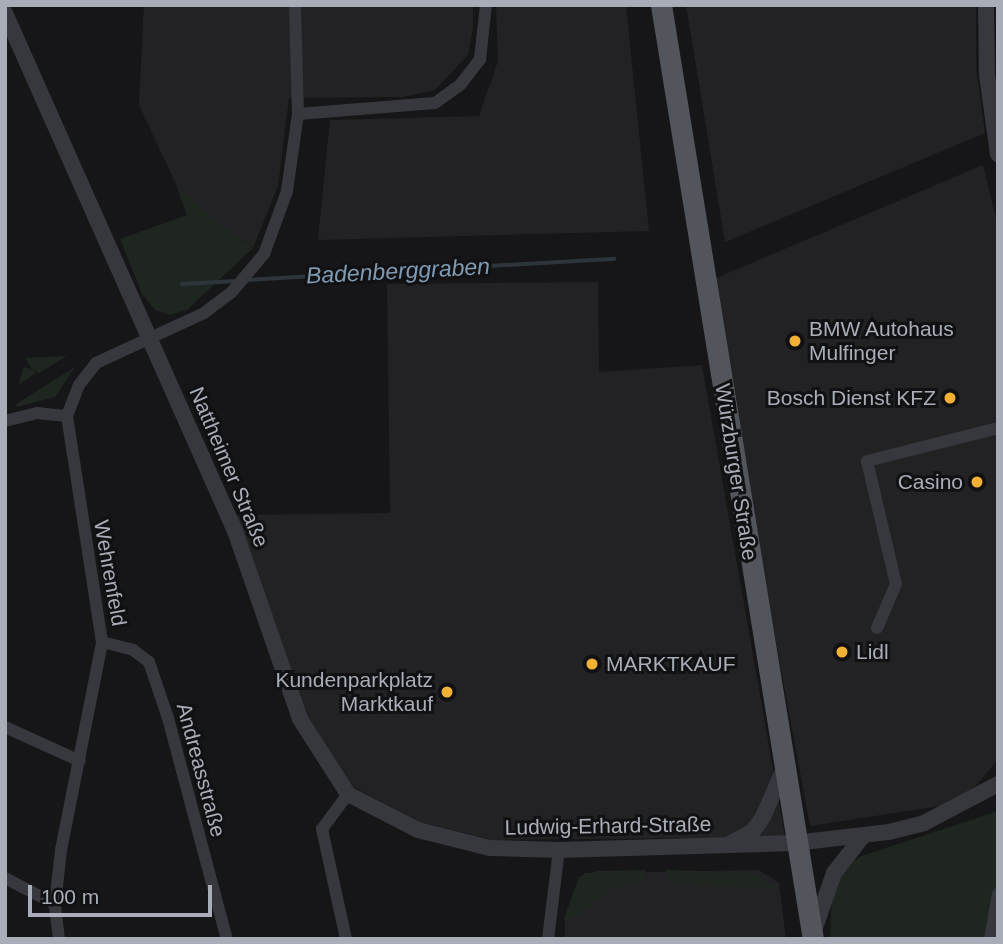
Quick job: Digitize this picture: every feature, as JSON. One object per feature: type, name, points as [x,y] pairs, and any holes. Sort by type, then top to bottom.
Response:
[{"type":"main road","name":"Würzburger Straße","points":[[661,5],[783,771],[813,937]]},
{"type":"street","points":[[5,421],[37,412],[67,416],[79,385],[96,363],[152,340],[231,293],[264,254],[287,191],[298,114],[295,5]]},
{"type":"street","points":[[298,114],[435,103],[460,85],[480,59],[486,5]]},
{"type":"street","points":[[986,5],[987,75],[998,154]]},
{"type":"street","name":"Nattheimer Straße","points":[[5,13],[235,531],[300,719],[348,794]]},
{"type":"street","name":"Wehrenfeld","points":[[59,939],[55,904],[102,642],[67,416]]},
{"type":"street","points":[[877,628],[896,584],[867,461],[998,428]]},
{"type":"street","name":"Andreasstraße","points":[[102,642],[133,650],[149,662],[169,719],[227,939]]},
{"type":"street","points":[[5,727],[80,761]]},
{"type":"street","points":[[727,845],[753,831],[774,801],[783,771]]},
{"type":"street","name":"Ludwig-Erhard-Straße","points":[[348,794],[418,830],[490,848],[559,850],[795,843],[863,836],[924,823],[998,784]]},
{"type":"street","points":[[346,939],[323,828],[348,794]]},
{"type":"street","points":[[813,937],[834,873],[863,836]]},
{"type":"street","points":[[548,939],[559,850]]},
{"type":"street","points":[[5,877],[55,904]]},
{"type":"street","points":[[990,939],[998,894]]},
{"type":"shaded area","points":[[144,5],[473,5],[473,28],[468,55],[435,90],[403,97],[289,98],[278,186],[253,248],[215,221],[175,182],[139,105]]},
{"type":"shaded area","points":[[496,5],[626,5],[649,231],[318,240],[330,120],[479,116],[498,61]]},
{"type":"shaded area","points":[[686,5],[976,5],[976,67],[985,133],[725,242]]},
{"type":"shaded area","points":[[983,165],[998,226],[998,759],[976,786],[947,805],[810,826],[709,281]]},
{"type":"shaded area","points":[[175,182],[215,221],[253,248],[187,310],[170,315],[155,310],[142,294],[120,239],[187,215]]},
{"type":"shaded area","points":[[598,282],[599,372],[702,365],[785,837],[492,840],[420,822],[352,786],[305,714],[228,515],[390,513],[387,284]]},
{"type":"shaded area","points":[[67,356],[39,373],[33,369],[36,373],[18,385],[24,367],[32,369],[25,358]]},
{"type":"shaded area","points":[[75,367],[55,397],[17,407],[16,404]]},
{"type":"shaded area","points":[[998,811],[998,939],[830,939],[832,892],[843,870],[859,857]]},
{"type":"shaded area","points":[[645,870],[644,880],[611,889],[576,917],[563,921],[579,877],[596,871]]},
{"type":"shaded area","points":[[665,870],[753,872],[777,889],[673,883]]},
{"type":"shaded area","points":[[759,870],[779,883],[786,939],[565,939],[565,916],[584,873]]},
{"type":"waterway","name":"Badenberggraben","points":[[247,280],[614,259]]},
{"type":"waterway","name":"Badenberggraben","points":[[182,284],[236,281]]},
{"type":"place","name":"BMW Autohaus Mulfinger","points":[[795,341]]},
{"type":"place","name":"Bosch Dienst KFZ","points":[[950,398]]},
{"type":"place","name":"Casino","points":[[977,482]]},
{"type":"place","name":"Lidl","points":[[842,652]]},
{"type":"place","name":"MARKTKAUF","points":[[592,664]]},
{"type":"place","name":"Kundenparkplatz Marktkauf","points":[[447,692]]}]
